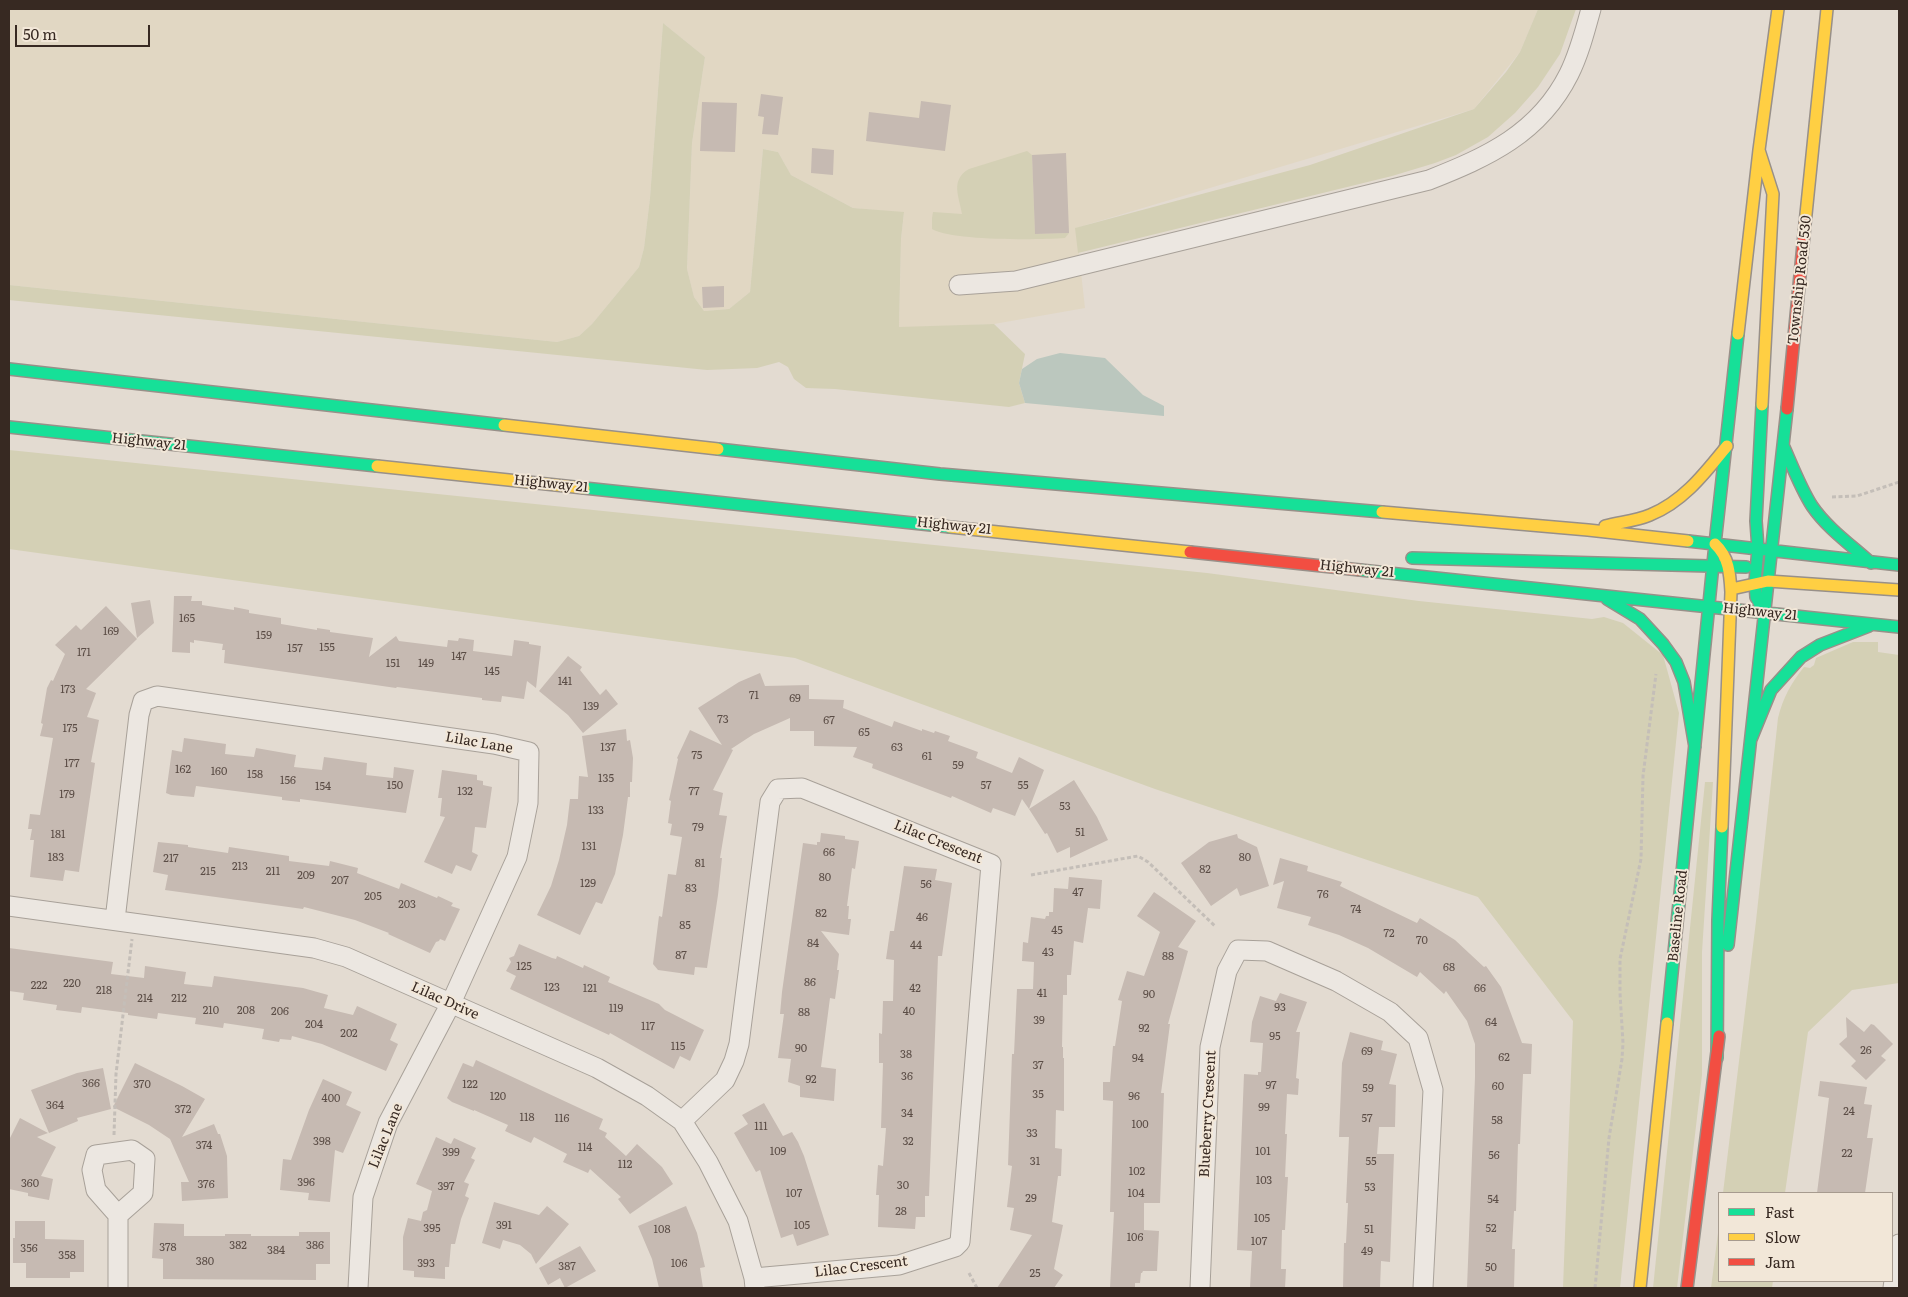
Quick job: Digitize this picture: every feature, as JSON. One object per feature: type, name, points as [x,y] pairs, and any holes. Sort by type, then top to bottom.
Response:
[{"type":"main road","points":[[1714,544],[1727,446],[1759,150],[1778,9]]},
{"type":"main road","name":"Township Road 530","points":[[1772,551],[1828,9]]},
{"type":"main road","points":[[1759,150],[1773,194],[1756,521],[1758,549],[1755,597],[1764,612]]},
{"type":"main road","points":[[9,369],[940,474],[1588,530],[1899,566]]},
{"type":"main road","name":"Highway 21","points":[[9,427],[1899,627]]},
{"type":"main road","points":[[1784,445],[1798,480],[1813,508],[1872,563]]},
{"type":"main road","points":[[1588,530],[1650,514],[1678,500],[1698,483],[1727,446]]},
{"type":"main road","points":[[1714,544],[1723,551],[1728,566],[1731,608],[1718,920],[1717,1058]]},
{"type":"main road","name":"Baseline Road","points":[[1640,1288],[1714,544]]},
{"type":"main road","points":[[1403,558],[1756,568],[1764,563],[1772,551]]},
{"type":"main road","points":[[1687,1288],[1717,1058],[1772,551]]},
{"type":"main road","points":[[1351,568],[1375,560]]},
{"type":"main road","points":[[1709,606],[1723,593],[1730,590],[1768,581],[1899,590]]},
{"type":"main road","points":[[1601,595],[1640,619],[1663,644],[1676,662],[1684,682],[1695,747]]},
{"type":"main road","points":[[1751,739],[1771,690],[1801,657],[1820,645],[1873,624]]},
{"type":"street","points":[[959,285],[1016,281],[1429,180],[1470,164],[1502,147],[1535,123],[1569,74],[1591,9]]},
{"type":"street","name":"Lilac Lane","points":[[116,920],[139,715],[143,701],[157,696],[494,744],[529,752],[528,803],[517,857],[451,1003],[388,1123],[363,1197],[358,1288]]},
{"type":"street","name":"Lilac Crescent","points":[[682,1121],[725,1080],[734,1061],[739,1044],[770,802],[778,789],[802,788],[991,864],[960,1242],[955,1247],[899,1265],[754,1283]]},
{"type":"street","name":"Lilac Drive","points":[[9,906],[314,948],[346,957],[598,1068],[647,1096],[682,1121],[708,1162],[738,1221],[754,1283]]},
{"type":"street","name":"Blueberry Crescent","points":[[1200,1288],[1210,1047],[1227,972],[1238,950],[1267,951],[1336,981],[1390,1012],[1418,1038],[1433,1090],[1423,1288]]},
{"type":"street","points":[[118,1215],[118,1288]]},
{"type":"street","points":[[1893,1288],[1899,1244]]},
{"type":"path","points":[[1824,499],[1857,496],[1899,482]]},
{"type":"path","points":[[1595,1288],[1609,1138],[1622,1059],[1620,959],[1640,859],[1643,776],[1656,668]]},
{"type":"path","points":[[1031,876],[1138,856],[1148,862],[1215,926]]},
{"type":"path","points":[[114,1135],[116,1074],[132,938]]},
{"type":"path","points":[[969,1273],[977,1288]]},
{"type":"shaded area","points":[[9,9],[1538,9],[1520,52],[1474,109],[1076,228],[1085,308],[994,324],[899,328],[901,239],[904,213],[853,208],[791,175],[778,152],[763,149],[750,292],[729,309],[704,311],[694,297],[687,269],[692,143],[705,57],[663,23],[650,198],[644,248],[639,267],[592,324],[579,336],[557,342],[9,285]]},
{"type":"shaded area","points":[[1538,9],[1576,9],[1560,54],[1538,87],[1515,113],[1488,137],[1456,155],[1392,176],[1078,253],[1075,228],[1310,165],[1474,109],[1506,72],[1520,52]]},
{"type":"shaded area","points":[[663,23],[705,57],[692,143],[687,269],[694,297],[704,311],[729,309],[750,292],[763,149],[778,152],[791,175],[853,208],[904,212],[901,239],[899,327],[994,324],[1025,354],[1019,383],[1025,403],[1009,407],[835,389],[806,388],[794,379],[788,367],[779,362],[757,368],[707,370],[9,300],[9,285],[557,342],[579,336],[592,324],[639,267],[644,248],[650,198]]},
{"type":"shaded area","points":[[1027,151],[1032,155],[1035,234],[1069,233],[1065,238],[976,238],[943,233],[932,229],[933,212],[962,214],[957,189],[959,178],[963,173],[969,169]]},
{"type":"shaded area","points":[[1060,353],[1105,358],[1143,395],[1164,406],[1164,416],[1025,403],[1019,383],[1022,369],[1037,359]]},
{"type":"shaded area","points":[[9,450],[1207,573],[1419,601],[1592,619],[1604,617],[1623,623],[1663,655],[1679,713],[1620,1288],[1563,1288],[1573,1021],[1478,897],[1155,789],[795,658],[9,549]]},
{"type":"shaded area","points":[[1853,642],[1878,642],[1878,652],[1899,655],[1899,983],[1852,990],[1808,1032],[1785,1192],[1723,1192],[1778,718],[1782,704],[1795,679],[1804,667],[1810,668],[1814,665],[1816,658]]},
{"type":"shaded area","points":[[1705,782],[1713,782],[1702,952],[1702,1075],[1677,1288],[1653,1288]]},
{"type":"shaded area","points":[[1718,1233],[1718,1282],[1773,1282],[1772,1288],[1711,1288]]},
{"type":"building","points":[[761,94],[783,97],[778,135],[762,134],[764,117],[758,116]]},
{"type":"building","points":[[921,101],[951,105],[945,151],[866,141],[869,112],[919,118]]},
{"type":"building","points":[[702,102],[737,103],[735,152],[700,151]]},
{"type":"building","points":[[812,148],[834,150],[833,175],[811,173]]},
{"type":"building","points":[[1066,153],[1069,233],[1035,234],[1032,155]]},
{"type":"building","points":[[724,286],[724,307],[703,308],[702,287]]},
{"type":"building","points":[[174,596],[192,596],[191,601],[202,601],[202,605],[234,610],[234,607],[249,610],[249,613],[281,618],[281,624],[373,638],[369,657],[396,636],[399,641],[447,647],[448,640],[458,641],[459,638],[474,640],[473,651],[512,656],[514,640],[529,642],[529,644],[541,646],[536,688],[527,681],[524,699],[502,696],[501,702],[224,663],[225,650],[222,650],[223,644],[194,640],[194,643],[190,642],[190,653],[172,652]]},
{"type":"building","points":[[150,600],[154,623],[137,638],[131,603]]},
{"type":"building","points":[[106,606],[137,639],[86,689],[96,693],[87,717],[99,720],[91,762],[95,763],[79,872],[65,870],[63,881],[30,877],[34,840],[30,840],[32,829],[28,829],[30,814],[40,815],[53,738],[40,736],[43,724],[41,723],[47,688],[51,680],[53,681],[65,654],[55,645],[76,625],[81,630]]},
{"type":"building","points":[[568,656],[582,667],[580,670],[600,695],[606,689],[618,704],[583,733],[568,715],[539,691]]},
{"type":"building","points":[[760,673],[765,686],[809,685],[809,699],[844,700],[843,708],[892,727],[894,721],[922,731],[922,729],[934,733],[935,731],[950,736],[948,741],[978,752],[976,758],[1012,773],[1019,757],[1044,770],[1029,809],[1022,799],[1015,816],[993,808],[991,813],[952,796],[951,798],[872,768],[873,764],[853,757],[857,747],[814,746],[814,731],[790,731],[790,718],[754,734],[731,749],[733,750],[713,790],[723,793],[719,815],[727,816],[707,968],[695,967],[694,975],[658,970],[653,964],[659,916],[662,917],[668,874],[676,875],[682,837],[670,835],[672,824],[668,823],[671,801],[669,800],[677,758],[690,730],[722,745],[698,708],[739,682]]},
{"type":"building","points":[[626,729],[627,741],[630,740],[633,758],[632,782],[630,782],[630,797],[628,797],[615,874],[602,904],[596,902],[580,935],[537,915],[551,886],[559,860],[567,825],[570,799],[578,799],[579,776],[588,777],[582,736]]},
{"type":"building","points":[[184,738],[226,744],[225,754],[254,757],[256,748],[296,755],[294,767],[322,770],[324,757],[367,763],[366,775],[393,778],[394,767],[414,770],[406,813],[300,799],[300,802],[282,800],[282,797],[196,786],[194,797],[171,795],[166,793],[172,750],[182,752]]},
{"type":"building","points":[[442,770],[477,775],[477,780],[483,781],[483,785],[492,787],[486,828],[475,827],[472,852],[478,855],[471,871],[456,865],[452,874],[424,862],[445,817],[440,816],[442,798],[438,798]]},
{"type":"building","points":[[1074,780],[1097,817],[1108,840],[1070,858],[1070,847],[1057,853],[1047,833],[1045,834],[1029,809]]},
{"type":"building","points":[[821,833],[845,836],[845,839],[859,841],[855,869],[852,868],[847,906],[849,906],[848,919],[851,919],[849,935],[821,931],[839,954],[835,999],[830,998],[821,1067],[836,1069],[834,1101],[800,1097],[800,1086],[788,1082],[791,1059],[778,1058],[784,1014],[780,1014],[782,992],[803,843],[817,845],[817,842],[820,842]]},
{"type":"building","points":[[1237,834],[1238,838],[1257,847],[1269,886],[1240,896],[1237,888],[1211,906],[1181,863],[1209,842]]},
{"type":"building","points":[[158,842],[188,845],[188,847],[228,853],[229,847],[289,856],[289,861],[329,866],[330,861],[358,868],[357,873],[399,889],[401,883],[437,898],[438,896],[453,903],[451,906],[460,909],[445,941],[440,939],[436,942],[430,953],[389,933],[355,920],[304,907],[303,909],[165,890],[168,875],[153,872]]},
{"type":"building","points":[[1280,858],[1308,866],[1307,871],[1342,882],[1340,886],[1417,923],[1420,918],[1455,940],[1484,967],[1486,966],[1501,987],[1522,1043],[1532,1044],[1531,1074],[1523,1074],[1516,1211],[1514,1211],[1512,1249],[1515,1249],[1514,1288],[1467,1288],[1475,1044],[1467,1021],[1446,991],[1444,994],[1420,972],[1417,977],[1368,948],[1339,935],[1308,925],[1311,917],[1277,908],[1284,881],[1273,885]]},
{"type":"building","points":[[904,866],[937,869],[935,880],[952,883],[942,956],[938,956],[929,1196],[925,1196],[925,1217],[916,1217],[915,1229],[878,1227],[879,1195],[876,1195],[878,1165],[883,1166],[886,1128],[881,1128],[883,1063],[879,1063],[879,1033],[882,1034],[883,1001],[893,1001],[894,960],[886,959],[890,931],[894,931]]},
{"type":"building","points":[[1069,877],[1102,880],[1100,909],[1088,908],[1083,943],[1074,941],[1071,975],[1067,975],[1067,995],[1063,995],[1064,1111],[1056,1110],[1055,1148],[1062,1149],[1061,1176],[1058,1176],[1052,1222],[1063,1225],[1054,1269],[1063,1275],[1054,1288],[997,1288],[1032,1235],[1010,1230],[1014,1208],[1007,1207],[1012,1166],[1008,1165],[1012,1054],[1014,1054],[1017,989],[1033,989],[1034,962],[1022,961],[1023,942],[1028,943],[1031,917],[1045,919],[1046,916],[1049,916],[1049,912],[1053,912],[1054,888],[1068,889]]},
{"type":"building","points":[[1154,892],[1196,921],[1178,947],[1188,951],[1168,1024],[1170,1024],[1161,1093],[1164,1093],[1160,1203],[1144,1203],[1144,1230],[1159,1231],[1157,1271],[1143,1271],[1140,1283],[1135,1283],[1135,1288],[1110,1288],[1114,1212],[1110,1212],[1113,1101],[1103,1100],[1103,1082],[1110,1082],[1113,1046],[1115,1046],[1122,1001],[1118,1000],[1127,971],[1144,976],[1160,932],[1137,916]]},
{"type":"building","points":[[519,944],[552,958],[556,959],[557,956],[583,968],[584,965],[610,977],[608,982],[659,1004],[665,1010],[704,1030],[690,1061],[680,1056],[674,1069],[610,1033],[609,1035],[510,989],[516,976],[506,971],[511,962],[509,958],[514,956]]},
{"type":"building","points":[[9,948],[113,962],[111,974],[144,978],[145,966],[186,972],[184,984],[212,987],[214,976],[303,988],[328,995],[324,1008],[353,1015],[357,1006],[397,1024],[390,1040],[398,1044],[386,1071],[322,1044],[292,1036],[291,1040],[280,1039],[279,1042],[262,1039],[264,1029],[224,1023],[223,1028],[195,1024],[196,1018],[158,1013],[157,1019],[82,1007],[81,1013],[56,1010],[57,1005],[23,1000],[24,993],[9,991]]},
{"type":"building","points":[[1280,993],[1307,1002],[1296,1032],[1300,1032],[1296,1078],[1299,1079],[1298,1095],[1287,1094],[1285,1177],[1288,1177],[1285,1230],[1282,1230],[1281,1269],[1286,1269],[1285,1288],[1250,1288],[1252,1251],[1237,1250],[1244,1074],[1258,1075],[1258,1072],[1261,1072],[1263,1043],[1250,1042],[1252,1022],[1260,996],[1276,1001]]},
{"type":"building","points":[[1846,1017],[1864,1032],[1871,1024],[1874,1025],[1893,1044],[1881,1056],[1886,1060],[1866,1080],[1851,1066],[1856,1061],[1839,1044],[1847,1037]]},
{"type":"building","points":[[1350,1032],[1383,1041],[1381,1050],[1397,1054],[1389,1084],[1396,1085],[1395,1127],[1379,1127],[1377,1154],[1394,1154],[1390,1262],[1381,1261],[1380,1288],[1343,1288],[1344,1243],[1346,1243],[1348,1203],[1346,1203],[1349,1137],[1339,1137],[1342,1063]]},
{"type":"building","points":[[476,1060],[603,1119],[599,1129],[607,1133],[605,1137],[626,1156],[637,1144],[662,1167],[673,1184],[630,1214],[618,1199],[621,1197],[590,1169],[588,1173],[563,1162],[567,1154],[534,1137],[531,1143],[505,1131],[508,1125],[452,1102],[447,1098],[463,1063],[473,1067]]},
{"type":"building","points":[[135,1063],[205,1099],[182,1137],[214,1124],[218,1134],[220,1134],[227,1156],[228,1198],[182,1201],[181,1182],[189,1182],[170,1139],[149,1125],[113,1107]]},
{"type":"building","points":[[103,1068],[111,1109],[77,1118],[78,1121],[49,1133],[31,1090],[77,1073]]},
{"type":"building","points":[[323,1079],[352,1092],[346,1105],[361,1112],[343,1153],[335,1150],[330,1202],[308,1200],[309,1193],[280,1190],[283,1159],[291,1160],[309,1110]]},
{"type":"building","points":[[1820,1081],[1867,1087],[1864,1104],[1872,1105],[1867,1138],[1873,1138],[1865,1192],[1817,1192],[1829,1098],[1818,1096]]},
{"type":"building","points":[[764,1103],[783,1136],[792,1132],[798,1142],[829,1235],[797,1246],[793,1234],[781,1238],[760,1170],[756,1172],[734,1133],[748,1124],[742,1115]]},
{"type":"building","points":[[20,1118],[48,1133],[37,1137],[56,1147],[41,1176],[53,1179],[49,1200],[28,1196],[28,1193],[9,1189],[9,1140]]},
{"type":"building","points":[[436,1137],[451,1144],[454,1138],[476,1148],[471,1158],[475,1160],[464,1182],[469,1184],[465,1196],[469,1198],[461,1219],[455,1244],[451,1244],[449,1267],[445,1267],[445,1279],[414,1277],[414,1271],[403,1270],[403,1237],[408,1218],[421,1221],[423,1212],[427,1210],[432,1191],[416,1184]]},
{"type":"building","points":[[494,1202],[539,1215],[547,1206],[569,1224],[536,1264],[531,1254],[520,1245],[503,1240],[500,1249],[482,1243]]},
{"type":"building","points":[[686,1206],[697,1233],[705,1267],[700,1268],[703,1288],[659,1288],[652,1259],[638,1226]]},
{"type":"building","points":[[15,1221],[45,1221],[45,1239],[84,1240],[84,1272],[70,1272],[70,1278],[26,1278],[26,1263],[13,1263]]},
{"type":"building","points":[[154,1223],[184,1224],[184,1236],[251,1234],[251,1236],[299,1236],[299,1232],[330,1232],[330,1264],[316,1264],[316,1280],[163,1279],[163,1259],[152,1258]]},
{"type":"building","points":[[580,1246],[596,1271],[565,1288],[560,1278],[548,1285],[539,1268]]},
{"type":"traffic: fast","points":[[1667,1023],[1738,334]]},
{"type":"traffic: fast","points":[[9,369],[504,425]]},
{"type":"traffic: fast","points":[[1762,405],[1756,521],[1758,549],[1755,582],[1756,597],[1764,612]]},
{"type":"traffic: fast","points":[[1728,945],[1787,409]]},
{"type":"traffic: fast","points":[[9,427],[377,466]]},
{"type":"traffic: fast","points":[[1783,445],[1812,506],[1832,529],[1871,563]]},
{"type":"traffic: fast","points":[[718,449],[940,474],[1382,512]]},
{"type":"traffic: fast","points":[[584,488],[950,527]]},
{"type":"traffic: fast","points":[[1688,541],[1899,565]]},
{"type":"traffic: fast","points":[[1412,558],[1746,567]]},
{"type":"traffic: fast","points":[[1360,570],[1899,627]]},
{"type":"traffic: fast","points":[[1607,599],[1640,619],[1663,644],[1676,662],[1684,682],[1695,747]]},
{"type":"traffic: fast","points":[[1751,739],[1771,690],[1801,657],[1820,645],[1869,626]]},
{"type":"traffic: fast","points":[[1717,1058],[1718,920],[1722,827]]},
{"type":"traffic: slow","points":[[1738,334],[1759,150],[1778,9]]},
{"type":"traffic: slow","points":[[1805,224],[1827,9]]},
{"type":"traffic: slow","points":[[1759,150],[1773,194],[1762,405]]},
{"type":"traffic: slow","points":[[504,425],[718,449]]},
{"type":"traffic: slow","points":[[1605,526],[1645,517],[1673,503],[1693,486],[1727,446]]},
{"type":"traffic: slow","points":[[377,466],[584,488]]},
{"type":"traffic: slow","points":[[1382,512],[1588,530],[1688,541]]},
{"type":"traffic: slow","points":[[950,527],[1190,552]]},
{"type":"traffic: slow","points":[[1715,544],[1726,560],[1731,592],[1722,827]]},
{"type":"traffic: slow","points":[[1736,588],[1768,581],[1899,590]]},
{"type":"traffic: slow","points":[[1640,1288],[1667,1023]]},
{"type":"traffic: jam","points":[[1787,409],[1805,224]]},
{"type":"traffic: jam","points":[[1190,552],[1360,570]]},
{"type":"traffic: jam","points":[[1687,1288],[1719,1036]]}]
